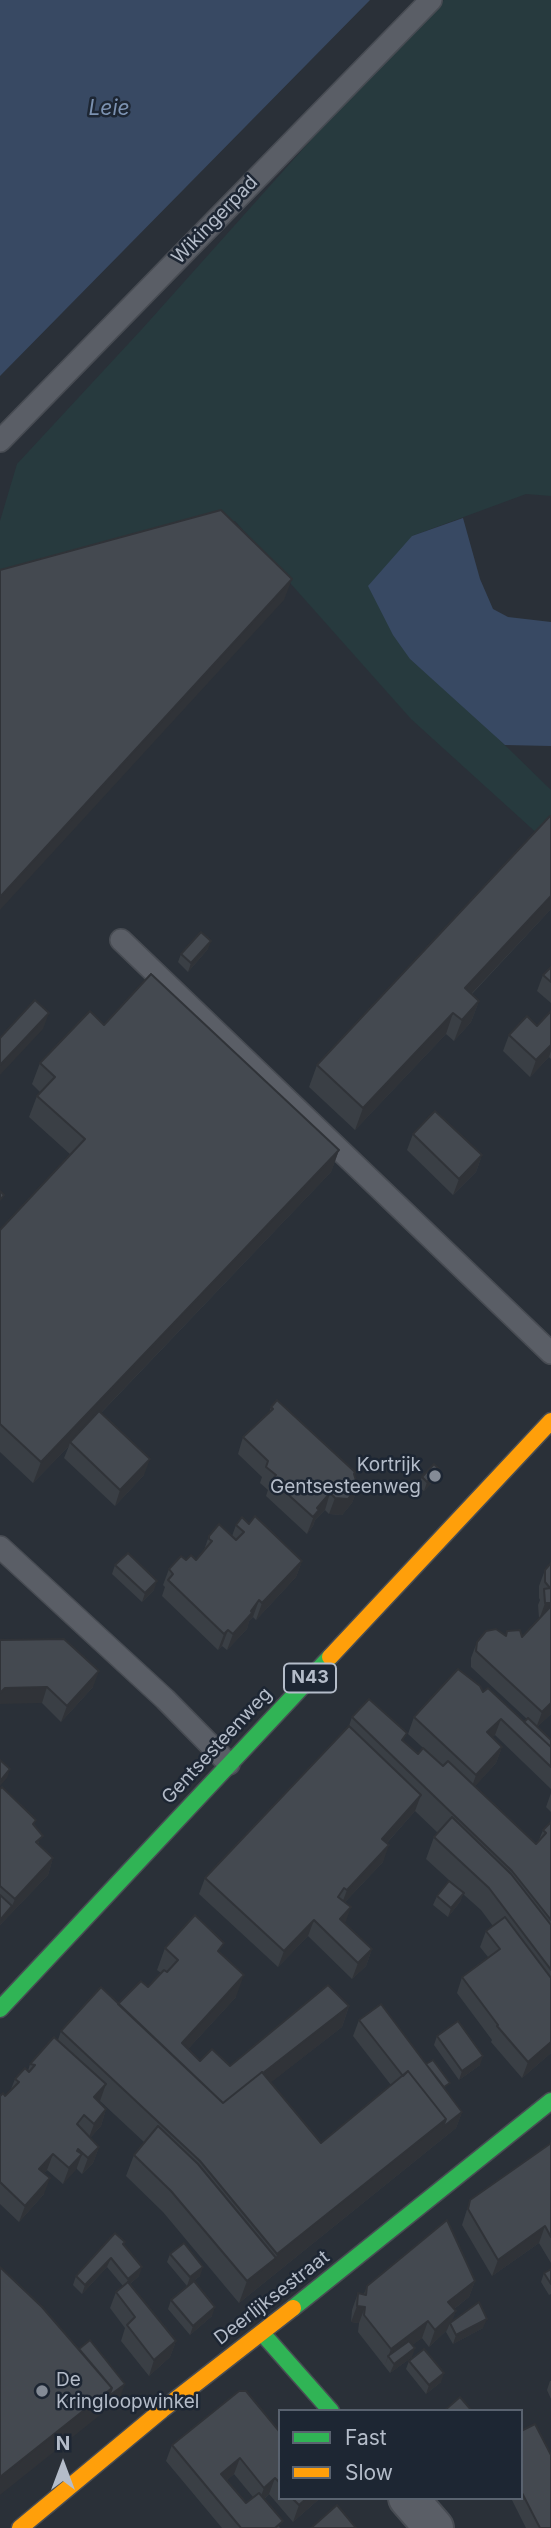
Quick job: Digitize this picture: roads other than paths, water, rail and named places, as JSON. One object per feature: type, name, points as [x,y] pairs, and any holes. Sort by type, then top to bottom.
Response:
[{"type":"main road","name":"Gentsesteenweg","points":[[0,2009],[551,1421]]},
{"type":"main road","name":"Deerlijksestraat","points":[[20,2528],[162,2410],[551,2101]]},
{"type":"main road","points":[[262,2333],[329,2409]]},
{"type":"street","points":[[410,2500],[434,2528]]},
{"type":"lane","name":"Wikingerpad","points":[[0,441],[431,0]]},
{"type":"lane","points":[[121,940],[551,1353]]},
{"type":"lane","points":[[0,1547],[165,1699],[229,1764]]},
{"type":"water","name":"Leie","points":[[0,0],[370,0],[0,376]]},
{"type":"water","points":[[463,518],[480,579],[493,609],[508,617],[551,622],[551,746],[505,745],[410,659],[393,635],[368,586],[412,536]]},
{"type":"place","name":"Kortrijk Gentsesteenweg","points":[[435,1476]]},
{"type":"place","name":"De Kringloopwinkel","points":[[42,2391]]}]
